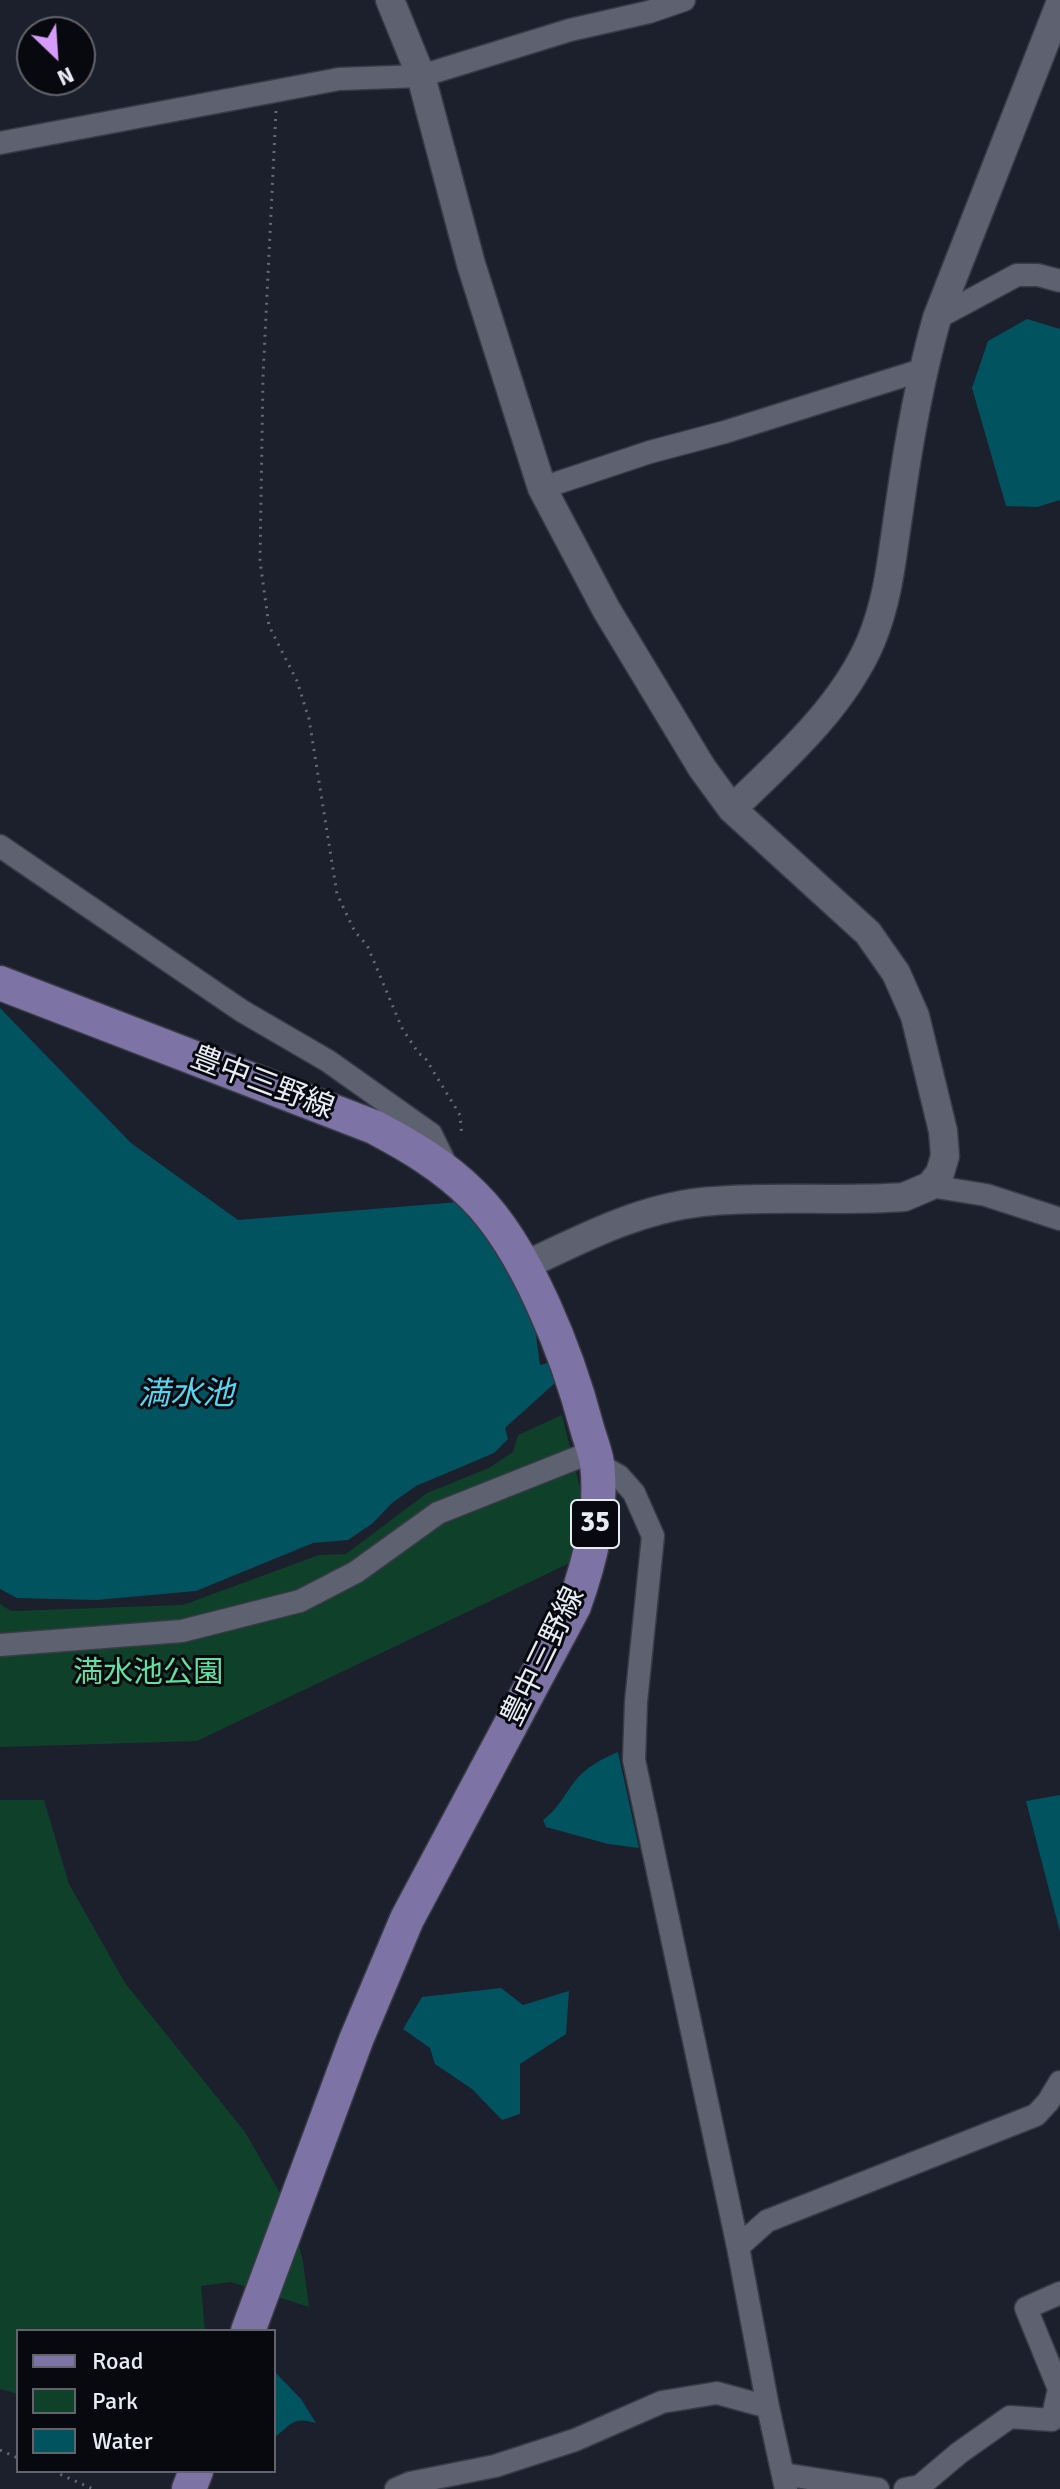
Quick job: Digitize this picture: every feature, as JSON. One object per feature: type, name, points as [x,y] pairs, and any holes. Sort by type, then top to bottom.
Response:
[{"type":"main road","name":"豊中三野線","points":[[0,983],[374,1127],[414,1148],[450,1174],[476,1198],[524,1266],[574,1382],[595,1457],[594,1532],[588,1566],[574,1606],[407,1919],[356,2040],[249,2329]]},
{"type":"street","points":[[390,0],[421,76],[471,264],[542,488],[606,609],[702,768],[732,809],[868,933],[896,973],[915,1016],[943,1131],[945,1156],[940,1173],[930,1186],[904,1197],[701,1202],[645,1213],[606,1227],[524,1266]]},
{"type":"street","points":[[0,143],[339,79],[421,76],[570,30],[649,12],[684,0]]},
{"type":"street","points":[[732,809],[786,758],[841,694],[871,642],[890,585],[922,370],[937,318],[1060,4]]},
{"type":"street","points":[[937,318],[1017,275],[1038,275],[1060,281]]},
{"type":"street","points":[[542,488],[922,370]]},
{"type":"street","points":[[0,846],[242,1011],[328,1061],[431,1134],[450,1174]]},
{"type":"street","points":[[930,1186],[986,1195],[1060,1219]]},
{"type":"street","points":[[0,1645],[182,1631],[300,1601],[356,1572],[438,1513],[595,1457],[619,1476],[634,1493],[653,1536],[636,1702],[634,1760],[785,2481],[878,2489]]},
{"type":"street","points":[[738,2247],[767,2221],[1036,2115],[1060,2082]]},
{"type":"street","points":[[905,2489],[920,2486],[959,2453],[1010,2417],[1052,2420],[1059,2389],[1026,2308],[1060,2293]]},
{"type":"street","points":[[396,2489],[410,2483],[495,2466],[562,2444],[662,2402],[717,2393],[768,2407]]},
{"type":"path","points":[[276,91],[263,377],[260,546],[269,626],[297,681],[309,719],[337,894],[355,932],[367,945],[402,1028],[419,1054],[424,1056],[460,1115],[462,1137]]},
{"type":"path","points":[[57,2473],[93,2489]]},
{"type":"green space","name":"満水池公園","points":[[562,1415],[584,1504],[576,1560],[197,1741],[0,1747],[0,1604],[11,1611],[183,1605],[319,1555],[346,1554],[427,1493],[489,1468],[513,1452],[518,1435]]},
{"type":"green space","points":[[0,1800],[44,1800],[69,1884],[125,1983],[245,2132],[291,2212],[303,2262],[309,2307],[231,2282],[201,2286],[205,2329],[16,2329],[16,2393],[0,2389]]},
{"type":"water","points":[[1027,319],[1060,329],[1060,500],[1037,507],[1006,506],[972,388],[988,341]]},
{"type":"water","name":"満水池","points":[[0,1008],[131,1143],[238,1220],[459,1202],[496,1248],[535,1328],[540,1365],[552,1362],[556,1382],[505,1428],[508,1439],[494,1453],[416,1486],[348,1540],[313,1543],[196,1591],[96,1600],[17,1598],[0,1589]]},
{"type":"water","points":[[618,1752],[639,1848],[608,1844],[546,1827],[543,1820],[557,1807],[579,1776]]},
{"type":"water","points":[[1060,1795],[1060,1932],[1026,1801]]},
{"type":"water","points":[[501,1988],[523,2005],[569,1991],[566,2034],[520,2064],[520,2114],[502,2120],[472,2089],[435,2064],[430,2048],[403,2029],[422,1997]]},
{"type":"water","points":[[276,2373],[301,2399],[316,2423],[298,2421],[276,2436]]}]
